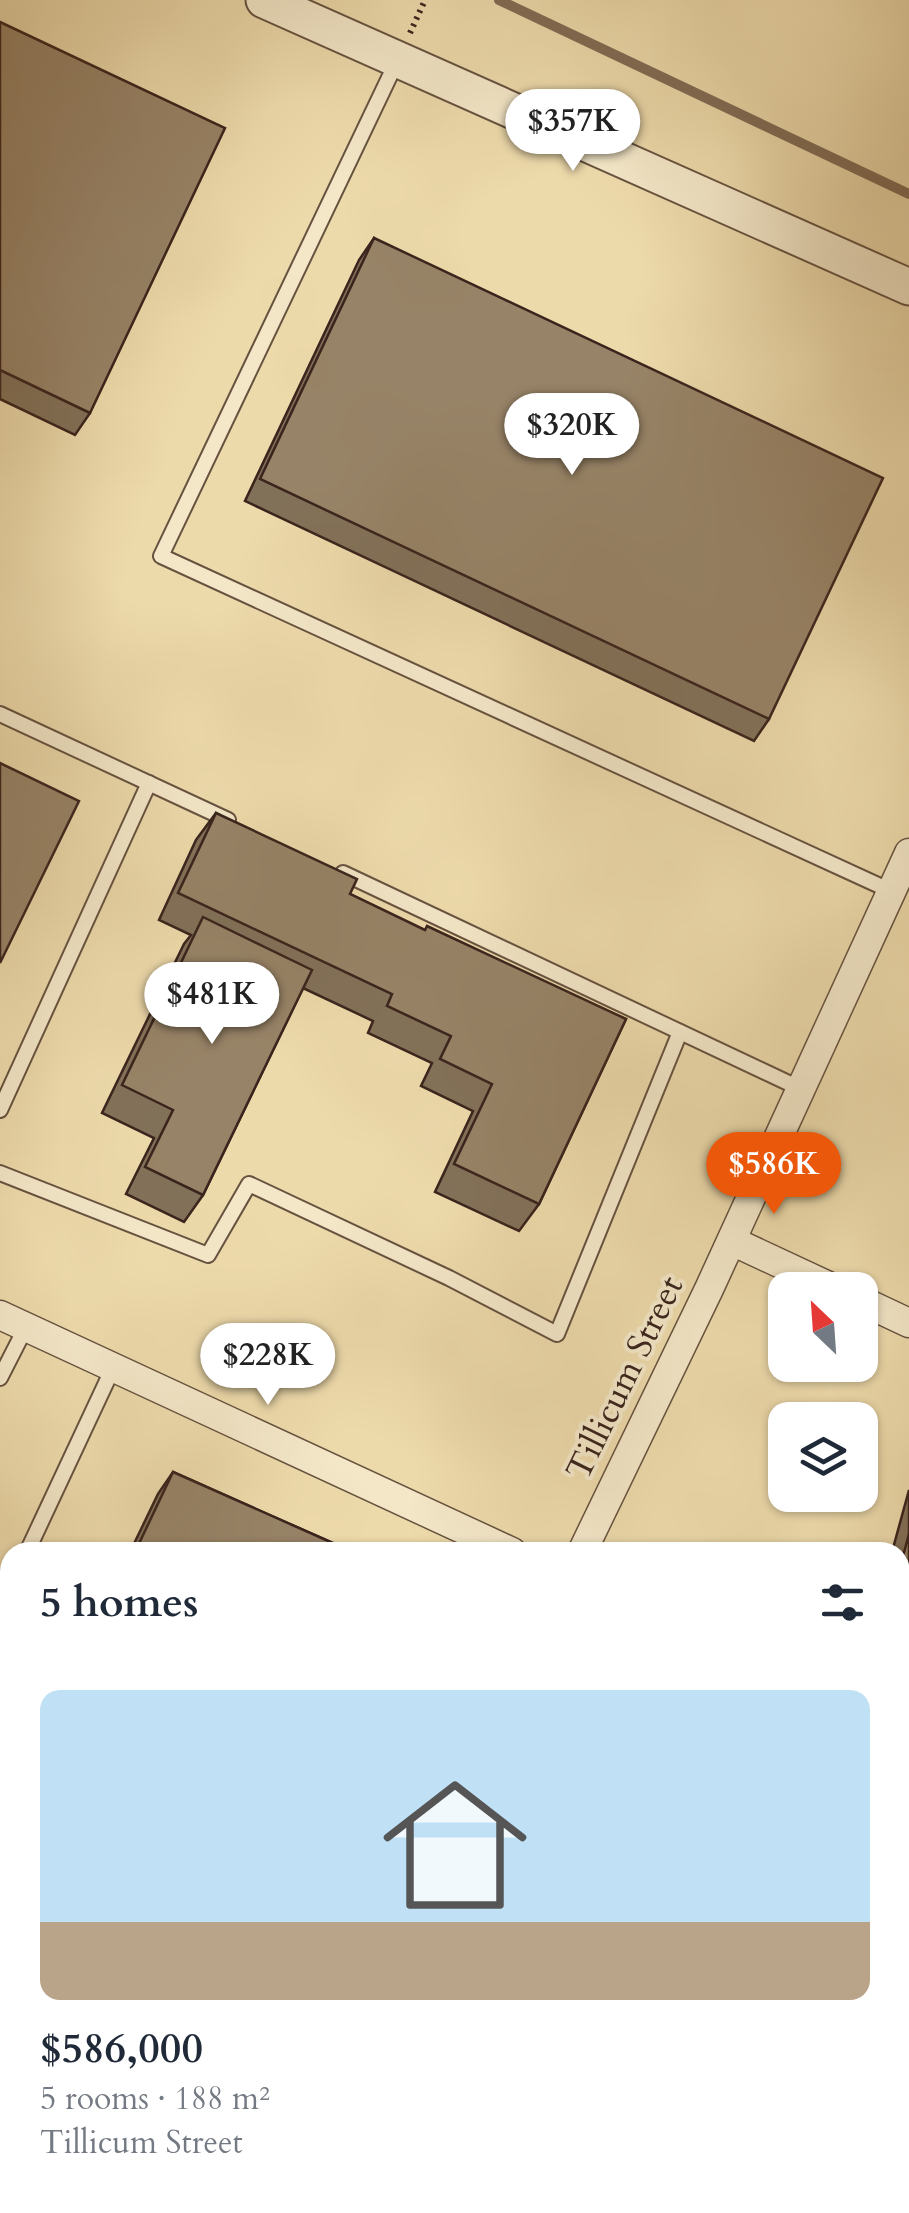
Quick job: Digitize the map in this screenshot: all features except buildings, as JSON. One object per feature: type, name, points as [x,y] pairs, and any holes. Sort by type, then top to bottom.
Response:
[{"type":"street","points":[[264,0],[909,287]]},
{"type":"street","name":"Tillicum Street","points":[[587,1542],[732,1241],[909,853]]},
{"type":"street","points":[[732,1241],[799,1272]]},
{"type":"street","points":[[878,1308],[909,1323]]},
{"type":"street","points":[[13,1321],[490,1542]]},
{"type":"lane","points":[[397,61],[161,556],[891,891]]},
{"type":"lane","points":[[0,714],[240,825]]},
{"type":"lane","points":[[0,1110],[148,783]]},
{"type":"lane","points":[[326,866],[800,1088]]},
{"type":"lane","points":[[0,1173],[208,1255],[249,1184],[449,1278],[557,1334],[680,1032]]},
{"type":"lane","points":[[0,1378],[13,1321]]},
{"type":"lane","points":[[33,1542],[113,1368]]},
{"type":"waterway","points":[[499,0],[909,194]]}]
